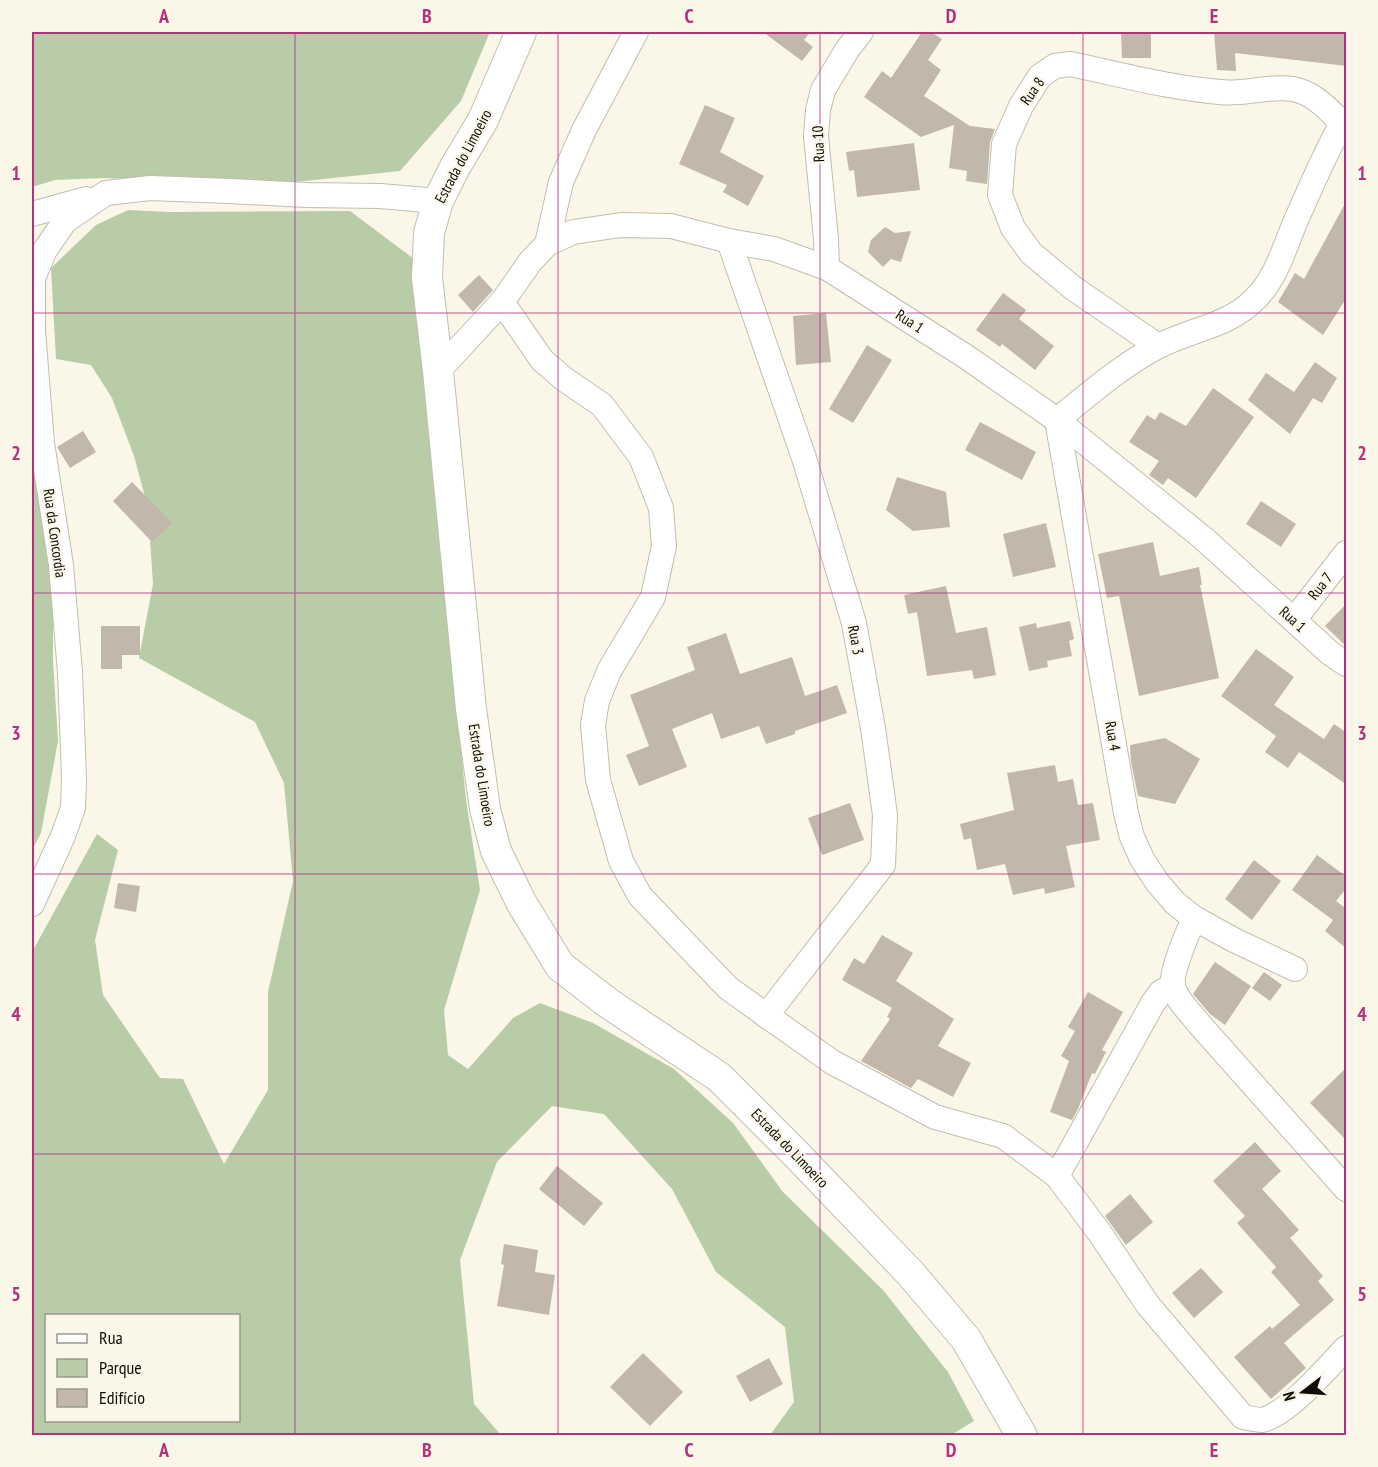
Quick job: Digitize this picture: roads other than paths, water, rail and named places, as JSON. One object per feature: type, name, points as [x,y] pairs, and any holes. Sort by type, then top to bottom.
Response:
[{"type":"street","name":"Estrada do Limoeiro","points":[[522,32],[483,120],[454,167],[438,201],[429,233],[427,278],[471,709],[485,809],[496,851],[521,902],[560,966],[608,1003],[719,1077],[796,1154],[911,1274],[966,1339],[1022,1436]]},
{"type":"street","points":[[548,244],[561,182],[584,130],[636,32]]},
{"type":"street","name":"Rua 10","points":[[827,268],[816,136],[818,110],[823,90],[847,50],[861,32]]},
{"type":"street","name":"Rua 8","points":[[1057,420],[1091,392],[1158,346],[1227,320],[1257,298],[1271,279],[1315,176],[1344,123],[1319,100],[1295,89],[1274,88],[1222,93],[1165,84],[1070,64],[1055,66],[1040,76],[1021,106],[1005,144],[1000,195],[1013,228],[1031,253],[1073,288],[1158,346]]},
{"type":"street","name":"Rua da Concordia","points":[[32,904],[63,836],[73,808],[74,778],[70,672],[61,565],[42,443],[33,332],[33,278],[45,250],[65,220],[106,193],[150,188],[380,196],[438,201]]},
{"type":"street","points":[[32,214],[106,193]]},
{"type":"street","name":"Rua 1","points":[[438,371],[502,302],[530,262],[548,244],[573,232],[621,225],[671,226],[729,241],[774,249],[827,268],[965,356],[1057,420],[1203,538],[1330,653],[1347,664]]},
{"type":"street","name":"Rua 3","points":[[729,241],[804,458],[854,623],[873,728],[885,815],[883,866],[766,1016]]},
{"type":"street","points":[[502,302],[542,360],[564,379],[602,405],[641,457],[661,508],[664,546],[653,597],[609,671],[597,701],[593,725],[598,780],[621,861],[640,896],[728,988],[832,1062],[935,1117],[1003,1136],[1057,1176],[1099,1232],[1148,1305],[1243,1417],[1260,1420],[1276,1415],[1294,1401],[1347,1348]]},
{"type":"street","name":"Rua 4","points":[[1057,420],[1132,837],[1142,859],[1157,882],[1175,903],[1194,918],[1232,939],[1295,969]]},
{"type":"street","name":"Rua 7","points":[[1294,620],[1347,553]]},
{"type":"street","points":[[1194,918],[1175,969],[1173,985],[1178,998],[1347,1189]]},
{"type":"street","points":[[1057,1176],[1153,1003],[1161,992],[1173,985]]}]
